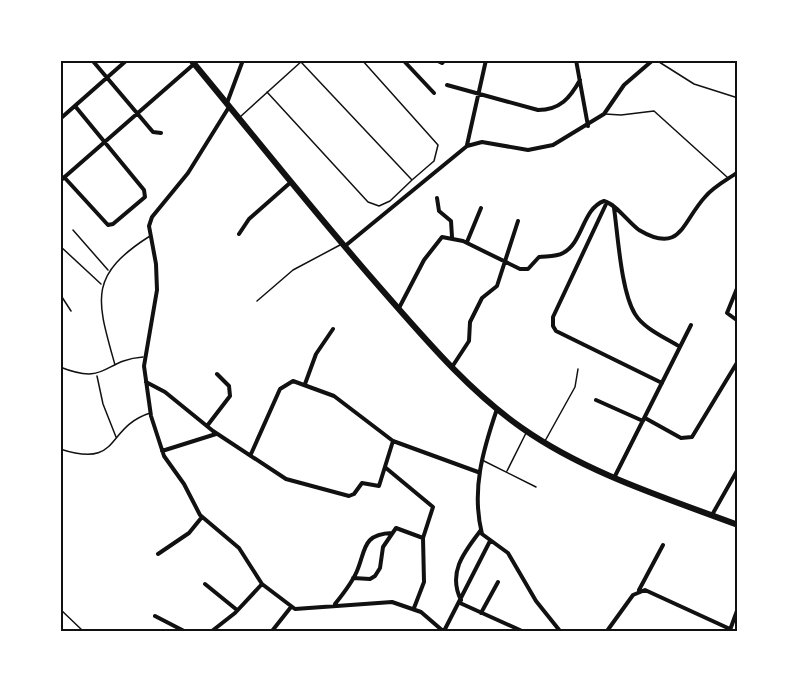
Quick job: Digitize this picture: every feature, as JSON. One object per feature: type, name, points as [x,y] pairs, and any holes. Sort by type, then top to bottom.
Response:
[{"type":"highway","points":[[193,62],[398,309],[452,367],[497,408],[544,442],[615,476],[738,525]]},
{"type":"street","points":[[92,60],[153,132],[161,133]]},
{"type":"street","points":[[60,119],[127,60]]},
{"type":"street","points":[[243,60],[228,105],[188,174],[152,217],[150,236],[156,264],[157,290],[145,357],[146,381],[151,413],[162,451],[202,517],[238,548],[262,584],[291,607],[302,610],[334,604],[378,602],[414,608],[443,631],[490,541]]},
{"type":"street","points":[[404,60],[434,93]]},
{"type":"street","points":[[436,60],[440,63],[445,60]]},
{"type":"street","points":[[466,146],[486,60]]},
{"type":"street","points":[[525,60],[530,60]]},
{"type":"street","points":[[576,60],[588,126]]},
{"type":"street","points":[[343,245],[466,146],[482,142],[528,150],[544,148],[588,126],[604,114],[624,85],[655,60]]},
{"type":"street","points":[[60,181],[193,62]]},
{"type":"street","points":[[447,85],[538,110],[548,110],[562,104],[580,80]]},
{"type":"street","points":[[64,177],[108,225],[143,199],[144,190],[75,106]]},
{"type":"street","points":[[398,309],[437,241],[442,237],[452,237],[525,270],[539,258],[564,253],[572,245],[593,208],[600,202],[607,202],[626,219],[657,240],[670,239],[680,232],[703,198],[738,172]]},
{"type":"street","points":[[239,234],[249,219],[291,182]]},
{"type":"street","points":[[436,198],[439,211],[451,220],[452,237]]},
{"type":"street","points":[[607,202],[553,317],[553,326],[556,331],[662,384]]},
{"type":"street","points":[[614,207],[628,296],[635,314],[653,330],[680,347]]},
{"type":"street","points":[[467,243],[482,208]]},
{"type":"street","points":[[452,367],[468,341],[471,318],[484,295],[496,286],[518,221]]},
{"type":"street","points":[[738,286],[727,313],[738,321]]},
{"type":"street","points":[[615,476],[691,325]]},
{"type":"street","points":[[305,384],[316,354],[333,329]]},
{"type":"street","points":[[596,400],[644,419],[681,438],[692,437],[738,363]]},
{"type":"street","points":[[207,426],[230,396],[229,386],[217,374]]},
{"type":"street","points":[[146,381],[165,392],[217,434],[286,479],[349,496],[354,494],[362,483],[379,486],[393,441]]},
{"type":"street","points":[[250,454],[280,389],[293,381],[333,396],[393,441],[478,472]]},
{"type":"street","points":[[497,408],[478,472],[481,530],[485,538],[508,553],[536,600],[560,631]]},
{"type":"street","points":[[162,451],[217,434]]},
{"type":"street","points":[[386,468],[433,507],[423,538],[422,553],[425,574],[414,608]]},
{"type":"street","points":[[712,515],[738,469]]},
{"type":"street","points":[[158,554],[189,533],[202,517]]},
{"type":"street","points":[[334,604],[353,578],[365,545],[375,535],[392,533],[401,528],[423,538]]},
{"type":"street","points":[[481,530],[461,557],[456,572],[456,587],[460,602],[522,631]]},
{"type":"street","points":[[353,578],[369,579],[375,576],[380,568],[383,547],[392,533]]},
{"type":"street","points":[[608,631],[639,591],[663,545]]},
{"type":"street","points":[[481,613],[498,582]]},
{"type":"street","points":[[205,584],[237,610]]},
{"type":"street","points":[[212,631],[237,610],[262,584]]},
{"type":"street","points":[[639,591],[650,592],[730,630],[738,608]]},
{"type":"street","points":[[272,631],[291,607]]},
{"type":"street","points":[[155,616],[184,631]]},
{"type":"lane","points":[[267,92],[368,202],[384,205],[434,161],[438,145],[362,60]]},
{"type":"lane","points":[[655,60],[694,84],[738,98]]},
{"type":"lane","points":[[239,118],[302,61],[412,180]]},
{"type":"lane","points":[[604,114],[621,115],[654,111],[729,179]]},
{"type":"lane","points":[[73,230],[110,271]]},
{"type":"lane","points":[[115,365],[100,314],[102,285],[110,271],[125,254],[150,236]]},
{"type":"lane","points":[[257,301],[293,270],[343,245]]},
{"type":"lane","points":[[60,246],[102,285]]},
{"type":"lane","points":[[60,294],[71,311]]},
{"type":"lane","points":[[60,367],[76,374],[96,375],[128,359],[145,357]]},
{"type":"lane","points":[[544,442],[575,387],[578,369]]},
{"type":"lane","points":[[96,375],[103,404],[116,438]]},
{"type":"lane","points":[[60,449],[90,457],[107,449],[137,418],[151,413]]},
{"type":"lane","points":[[506,472],[527,431]]},
{"type":"lane","points":[[481,459],[536,487]]},
{"type":"lane","points":[[60,609],[83,631]]}]
